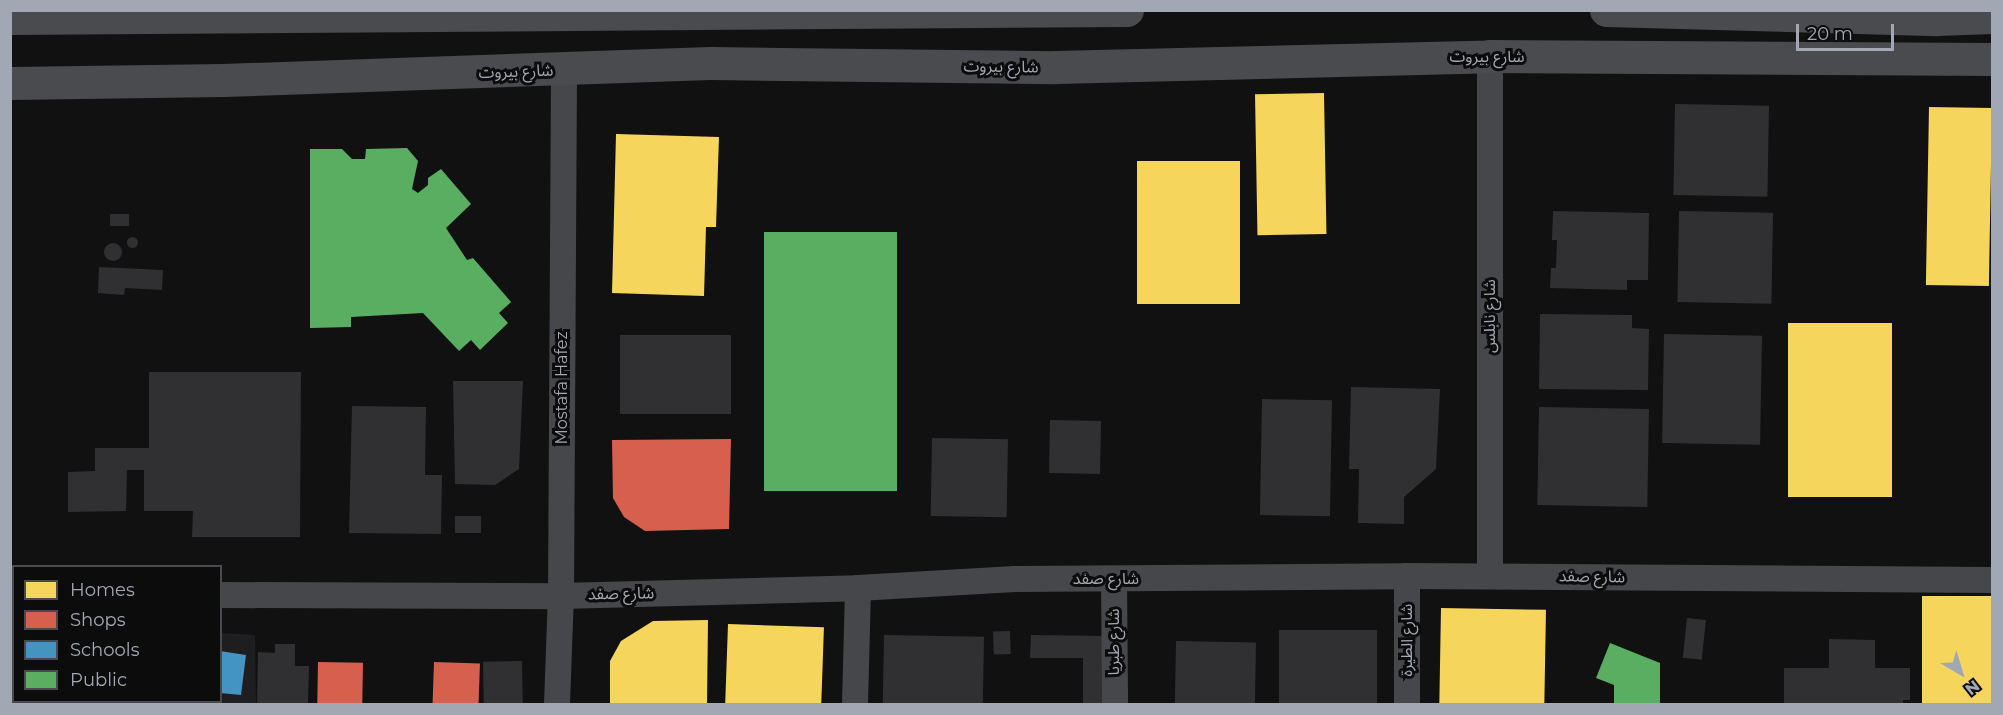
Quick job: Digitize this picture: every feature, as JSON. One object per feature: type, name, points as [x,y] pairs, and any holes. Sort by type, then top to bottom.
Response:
[{"type":"main road","points":[[10,18],[1127,10]]},
{"type":"main road","points":[[1606,10],[1937,19],[1992,17]]},
{"type":"main road","name":"شارع بيروت","points":[[10,83],[224,80],[564,70],[710,63],[1055,67],[1490,56],[1992,59]]},
{"type":"street","name":"شارع نابلس","points":[[1490,56],[1490,576]]},
{"type":"street","name":"Mostafa Hafez","points":[[557,705],[561,596],[564,70]]},
{"type":"street","name":"شارع الطيرة","points":[[1407,576],[1407,705]]},
{"type":"street","name":"شارع صفد","points":[[222,595],[561,596],[858,588],[1015,579],[1490,576],[1992,580]]},
{"type":"street","name":"شارع طبريا","points":[[1114,579],[1115,705]]},
{"type":"street","points":[[855,705],[858,588]]},
{"type":"shaded area","points":[[222,633],[255,635],[256,704],[18,704],[222,703]]},
{"type":"building: Homes","points":[[1324,93],[1326,234],[1257,235],[1255,94]]},
{"type":"building: Homes","points":[[1929,107],[1992,108],[1989,286],[1926,285]]},
{"type":"building: Homes","points":[[616,134],[719,137],[716,227],[706,227],[704,296],[612,293]]},
{"type":"building: Homes","points":[[1137,161],[1240,161],[1240,304],[1137,304]]},
{"type":"building: Homes","points":[[1788,323],[1892,323],[1892,497],[1788,497]]},
{"type":"building: Homes","points":[[1922,596],[1992,596],[1992,704],[1922,704]]},
{"type":"building: Homes","points":[[1441,608],[1546,610],[1544,704],[1439,704]]},
{"type":"building: Homes","points":[[708,620],[707,704],[610,704],[610,661],[621,641],[653,621]]},
{"type":"building: Homes","points":[[728,624],[824,627],[821,704],[725,704]]},
{"type":"building: Shops","points":[[731,439],[729,529],[645,531],[624,517],[613,498],[612,440]]},
{"type":"building: Shops","points":[[318,662],[363,663],[362,704],[317,704]]},
{"type":"building: Shops","points":[[434,662],[480,664],[479,704],[433,704]]},
{"type":"building: Schools","points":[[222,651],[246,655],[241,695],[222,693]]},
{"type":"building: Schools","points":[[24,703],[162,703],[24,704]]},
{"type":"building: Public","points":[[407,148],[418,161],[412,189],[418,193],[428,185],[428,178],[441,169],[471,204],[446,228],[467,260],[473,258],[511,302],[499,313],[508,323],[480,350],[471,340],[459,351],[423,313],[351,317],[351,327],[310,328],[310,149],[342,149],[352,159],[365,159],[366,149]]},
{"type":"building: Public","points":[[764,232],[897,232],[897,491],[764,491]]},
{"type":"building: Public","points":[[1610,643],[1660,663],[1660,704],[1614,704],[1614,685],[1596,678]]},
{"type":"building: Other","points":[[1675,104],[1769,106],[1767,197],[1673,195]]},
{"type":"building: Other","points":[[1553,211],[1649,213],[1648,280],[1627,280],[1627,290],[1550,288],[1551,268],[1556,268],[1557,240],[1552,240]]},
{"type":"building: Other","points":[[1679,211],[1773,213],[1771,304],[1677,302]]},
{"type":"building: Other","points":[[110,214],[129,214],[129,226],[110,226]]},
{"type":"building: Other","points":[[132,236],[138,242],[132,248],[126,242]]},
{"type":"building: Other","points":[[113,243],[119,246],[122,252],[119,258],[113,261],[107,258],[104,252],[107,246]]},
{"type":"building: Other","points":[[99,267],[163,270],[162,290],[125,288],[124,295],[98,293]]},
{"type":"building: Other","points":[[1540,314],[1632,315],[1632,328],[1649,329],[1648,390],[1539,389]]},
{"type":"building: Other","points":[[1664,334],[1762,336],[1760,445],[1662,443]]},
{"type":"building: Other","points":[[620,335],[731,335],[731,414],[620,414]]},
{"type":"building: Other","points":[[149,372],[301,372],[300,537],[192,537],[193,511],[144,511],[144,470],[127,470],[126,511],[68,512],[68,472],[95,471],[95,448],[149,448]]},
{"type":"building: Other","points":[[453,381],[523,381],[519,469],[495,485],[455,484]]},
{"type":"building: Other","points":[[1351,387],[1440,389],[1436,469],[1404,497],[1404,524],[1358,523],[1359,469],[1349,469]]},
{"type":"building: Other","points":[[1262,399],[1332,400],[1330,516],[1260,515]]},
{"type":"building: Other","points":[[352,406],[426,407],[425,475],[442,475],[441,534],[349,533]]},
{"type":"building: Other","points":[[1539,407],[1649,409],[1647,507],[1537,505]]},
{"type":"building: Other","points":[[1050,420],[1101,421],[1100,474],[1049,473]]},
{"type":"building: Other","points":[[932,438],[1008,439],[1007,517],[931,516]]},
{"type":"building: Other","points":[[455,516],[481,516],[481,533],[455,533]]},
{"type":"building: Other","points":[[1687,618],[1706,620],[1702,660],[1683,658]]},
{"type":"building: Other","points":[[1279,630],[1377,630],[1377,704],[1279,704]]},
{"type":"building: Other","points":[[1010,631],[1011,654],[994,655],[993,632]]},
{"type":"building: Other","points":[[884,635],[984,637],[983,704],[883,704]]},
{"type":"building: Other","points":[[1031,635],[1109,636],[1108,704],[1083,704],[1083,658],[1030,658]]},
{"type":"building: Other","points":[[1829,639],[1875,640],[1875,668],[1910,668],[1910,700],[1903,700],[1903,704],[1784,704],[1784,668],[1829,668]]},
{"type":"building: Other","points":[[1176,641],[1256,642],[1255,704],[1175,704]]},
{"type":"building: Other","points":[[275,644],[295,644],[295,666],[309,666],[308,704],[257,704],[258,652],[275,653]]},
{"type":"building: Other","points":[[522,661],[523,703],[484,704],[483,662]]}]
